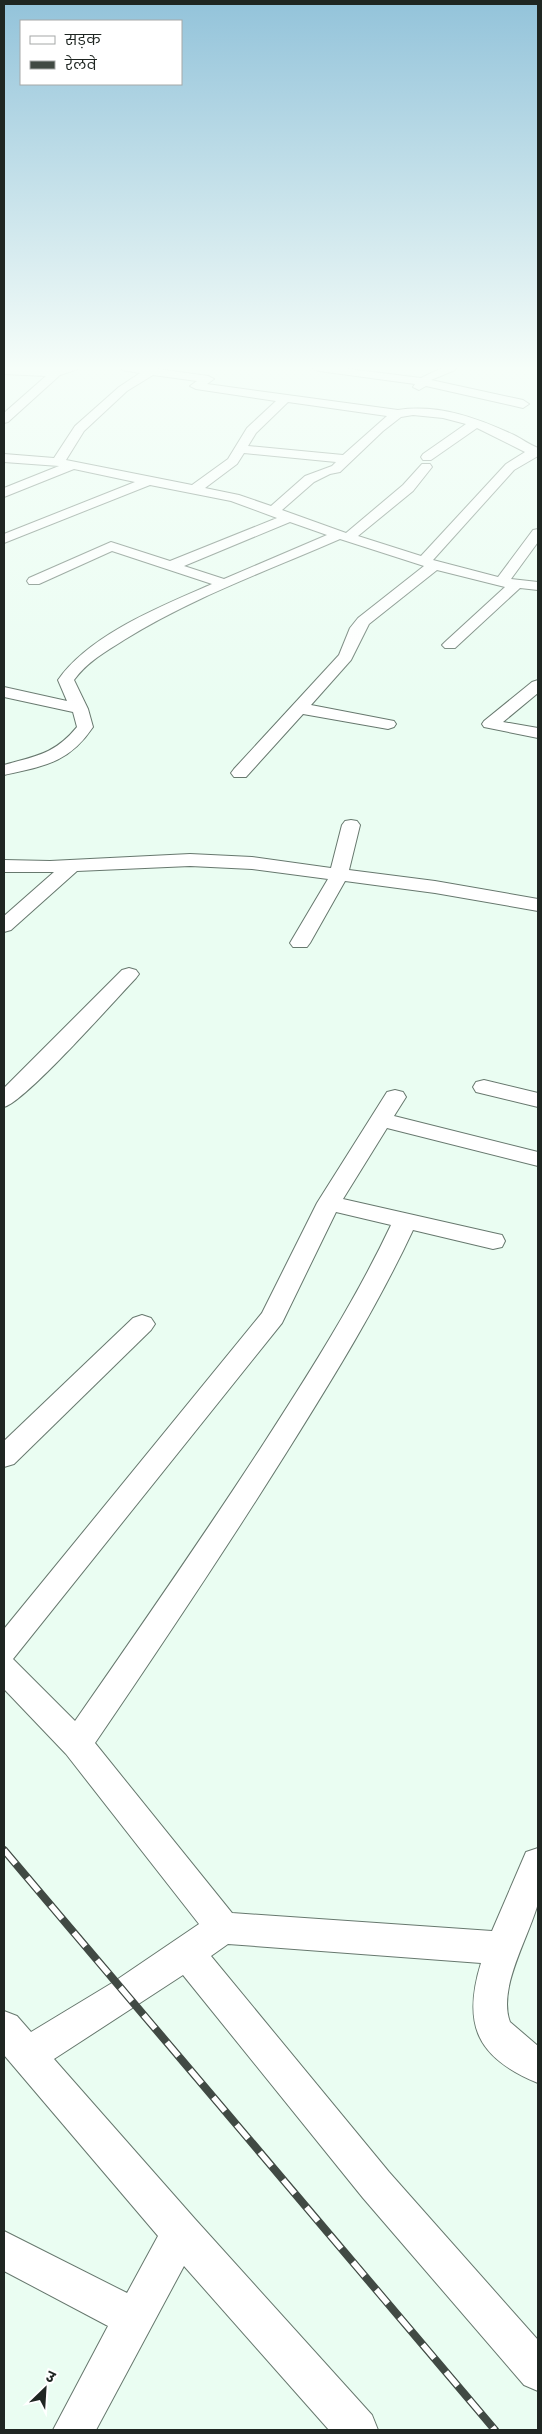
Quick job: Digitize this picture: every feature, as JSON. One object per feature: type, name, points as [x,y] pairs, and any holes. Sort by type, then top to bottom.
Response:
[{"type":"street","points":[[4,493],[32,482]]},
{"type":"street","points":[[4,538],[46,523],[145,482]]},
{"type":"street","points":[[150,482],[234,498],[288,518],[429,563],[508,583],[538,586]]},
{"type":"street","points":[[195,489],[205,482]]},
{"type":"street","points":[[272,512],[308,482]]},
{"type":"street","points":[[4,770],[55,756],[71,745],[85,727],[85,716],[68,690],[66,680],[77,665],[152,614],[343,536],[408,488],[413,482]]},
{"type":"street","points":[[240,773],[346,657],[353,646],[358,628],[429,563],[498,482]]},
{"type":"street","points":[[171,566],[288,518]]},
{"type":"street","points":[[450,645],[508,583],[538,533]]},
{"type":"street","points":[[34,581],[111,546],[225,584]]},
{"type":"street","points":[[538,685],[490,724],[538,733]]},
{"type":"street","points":[[4,692],[80,709]]},
{"type":"street","points":[[299,708],[388,724]]},
{"type":"street","points":[[300,942],[339,875],[351,825]]},
{"type":"street","points":[[4,866],[72,866],[190,860],[252,863],[435,887],[538,905]]},
{"type":"street","points":[[4,926],[72,866]]},
{"type":"street","points":[[4,1100],[129,974]]},
{"type":"street","points":[[484,1087],[538,1100]]},
{"type":"street","points":[[4,1650],[273,1317],[329,1203],[382,1120],[394,1097]]},
{"type":"street","points":[[382,1120],[538,1159]]},
{"type":"street","points":[[329,1203],[493,1241]]},
{"type":"street","points":[[77,1744],[216,1541],[306,1400],[383,1270],[405,1222]]},
{"type":"street","points":[[4,1457],[142,1324]]},
{"type":"street","points":[[4,1669],[77,1744],[223,1928]]},
{"type":"street","points":[[538,1863],[503,1948],[488,2011],[495,2033],[523,2058],[538,2065]]},
{"type":"street","points":[[346,2425],[15,2042],[188,1954],[223,1928],[503,1948]]},
{"type":"street","points":[[188,1954],[376,2185],[538,2371]]},
{"type":"street","points":[[74,2430],[181,2233]]},
{"type":"street","points":[[4,2250],[135,2319]]},
{"type":"railway","points":[[4,1850],[495,2430]]}]
